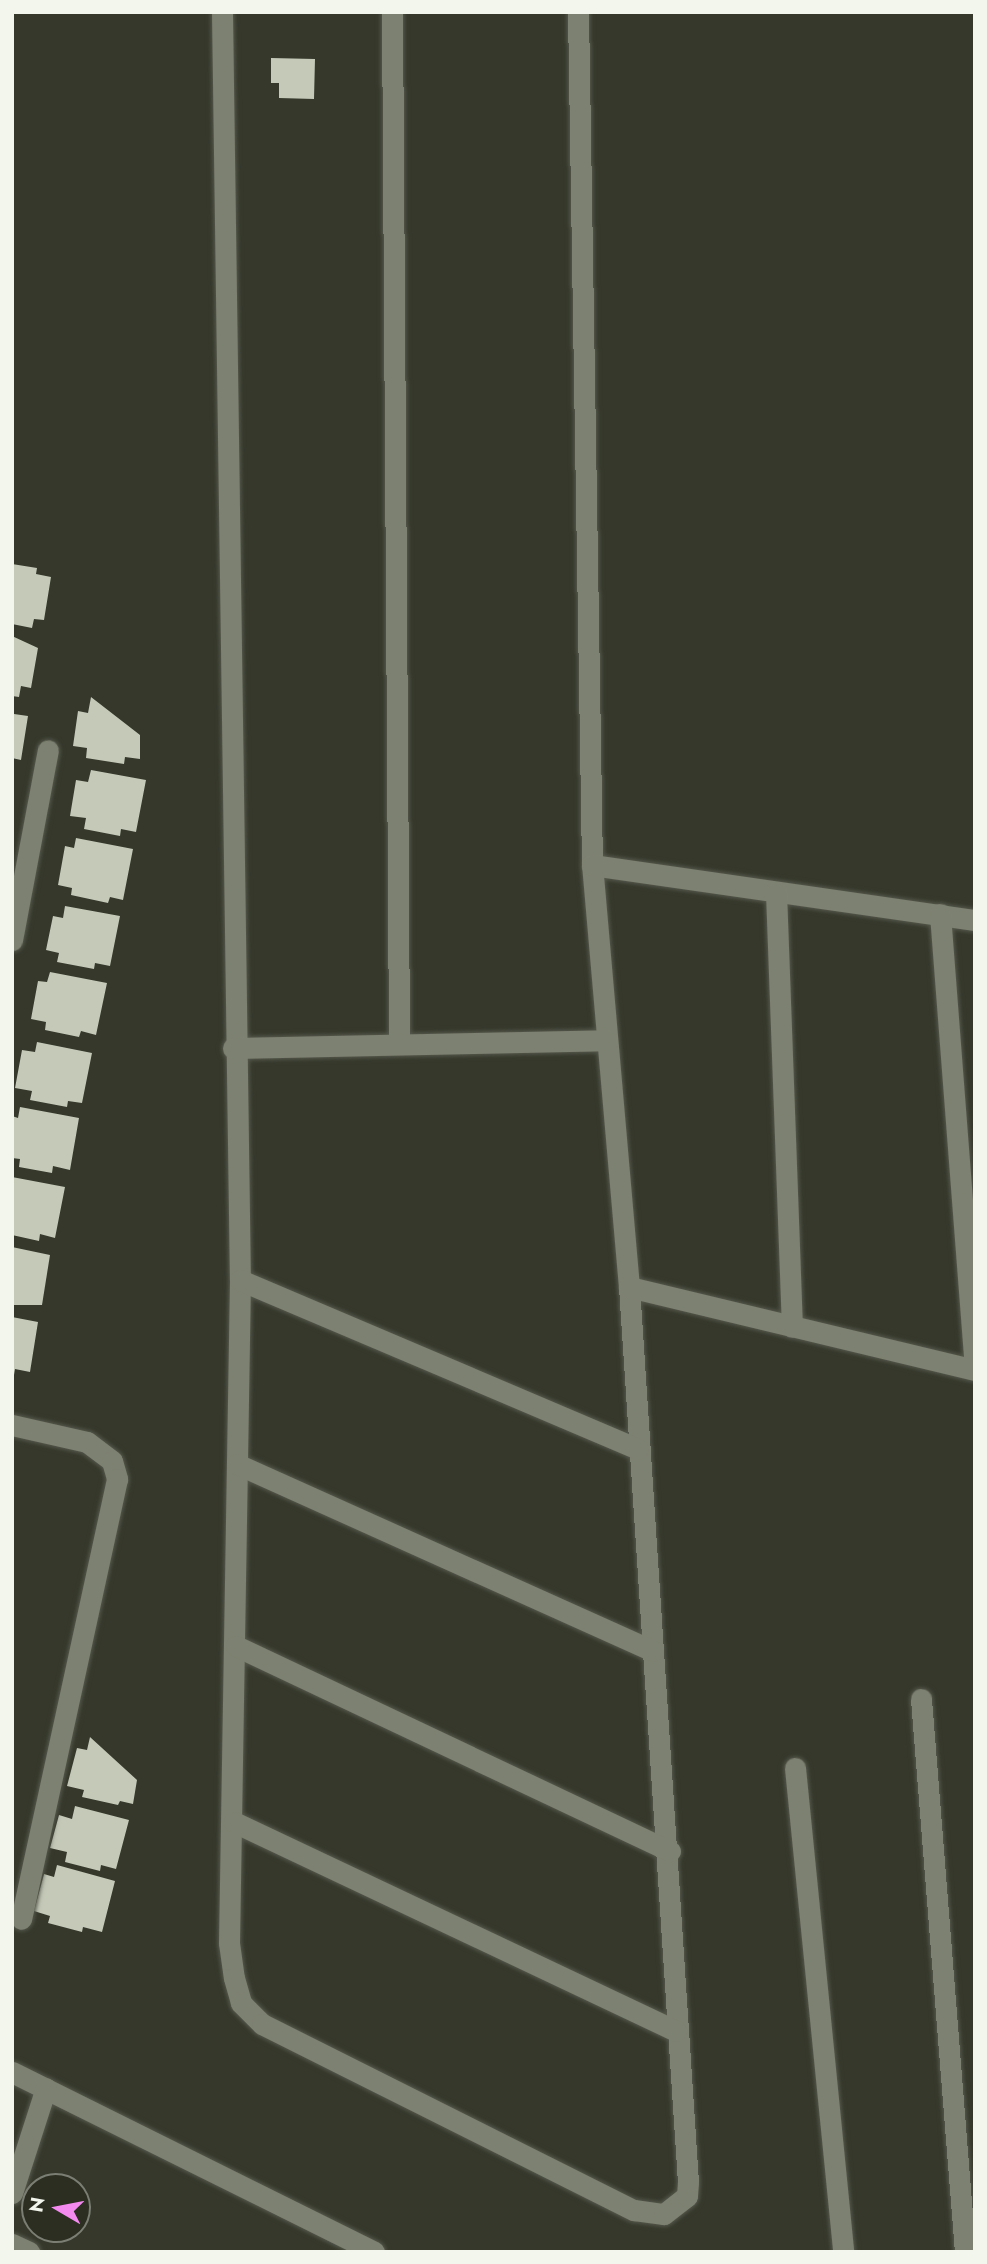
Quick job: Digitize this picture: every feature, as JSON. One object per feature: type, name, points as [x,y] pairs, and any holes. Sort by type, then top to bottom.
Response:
[{"type":"street","points":[[222,12],[233,1048],[240,1280],[234,1822],[229,1943],[234,1978],[242,2003],[262,2024],[634,2210],[664,2214],[687,2196],[676,2031],[670,1852],[638,1449],[629,1287],[592,865],[578,12]]},
{"type":"street","points":[[392,12],[399,1042]]},
{"type":"street","points":[[12,940],[48,750]]},
{"type":"street","points":[[592,865],[975,920]]},
{"type":"street","points":[[776,892],[792,1327]]},
{"type":"street","points":[[629,1287],[975,1368],[940,914]]},
{"type":"street","points":[[233,1048],[399,1042],[607,1040]]},
{"type":"street","points":[[240,1280],[638,1449]]},
{"type":"street","points":[[12,1425],[87,1442],[112,1461],[117,1479],[21,1919]]},
{"type":"street","points":[[237,1464],[653,1651]]},
{"type":"street","points":[[236,1646],[670,1852]]},
{"type":"street","points":[[921,1699],[965,2252]]},
{"type":"street","points":[[795,1768],[843,2252]]},
{"type":"street","points":[[234,1822],[676,2031]]},
{"type":"street","points":[[12,2072],[374,2252]]},
{"type":"street","points":[[12,2193],[46,2088]]},
{"type":"street","points":[[12,2244],[29,2252]]},
{"type":"building","points":[[271,58],[315,59],[314,99],[279,98],[279,83],[271,83]]},
{"type":"building","points":[[12,564],[37,568],[36,574],[51,577],[44,620],[34,619],[32,628],[12,624]]},
{"type":"building","points":[[12,636],[38,648],[31,688],[21,686],[19,697],[12,696]]},
{"type":"building","points":[[91,697],[140,735],[140,759],[125,757],[124,764],[86,758],[87,748],[73,746],[78,711],[88,713]]},
{"type":"building","points":[[12,708],[14,714],[28,716],[21,760],[12,758]]},
{"type":"building","points":[[91,770],[146,780],[136,832],[121,829],[120,836],[84,829],[86,818],[70,816],[76,780],[88,782]]},
{"type":"building","points":[[76,838],[133,849],[123,900],[110,897],[108,903],[71,895],[72,888],[58,885],[65,846],[74,848]]},
{"type":"building","points":[[65,906],[120,916],[110,966],[95,963],[94,969],[57,962],[59,953],[46,950],[53,916],[63,918]]},
{"type":"building","points":[[50,972],[107,983],[96,1035],[81,1031],[79,1037],[45,1030],[46,1022],[31,1019],[38,981],[47,982]]},
{"type":"building","points":[[37,1042],[92,1053],[82,1103],[68,1101],[67,1107],[30,1100],[32,1091],[15,1088],[22,1050],[35,1052]]},
{"type":"building","points":[[20,1107],[79,1118],[70,1170],[53,1166],[52,1173],[19,1167],[20,1159],[12,1158],[12,1116],[18,1118]]},
{"type":"building","points":[[12,1177],[65,1187],[55,1238],[40,1234],[39,1241],[12,1235]]},
{"type":"building","points":[[12,1247],[50,1255],[42,1305],[12,1305]]},
{"type":"building","points":[[12,1317],[38,1322],[30,1372],[15,1369],[14,1375]]},
{"type":"building","points":[[90,1737],[137,1780],[133,1804],[120,1801],[118,1805],[82,1797],[84,1790],[67,1786],[77,1748],[87,1750]]},
{"type":"building","points":[[75,1806],[129,1820],[116,1869],[101,1865],[100,1871],[65,1862],[67,1852],[50,1848],[59,1815],[72,1819]]},
{"type":"building","points":[[57,1865],[115,1881],[102,1932],[83,1927],[82,1932],[48,1923],[50,1916],[34,1911],[44,1874],[54,1877]]}]
